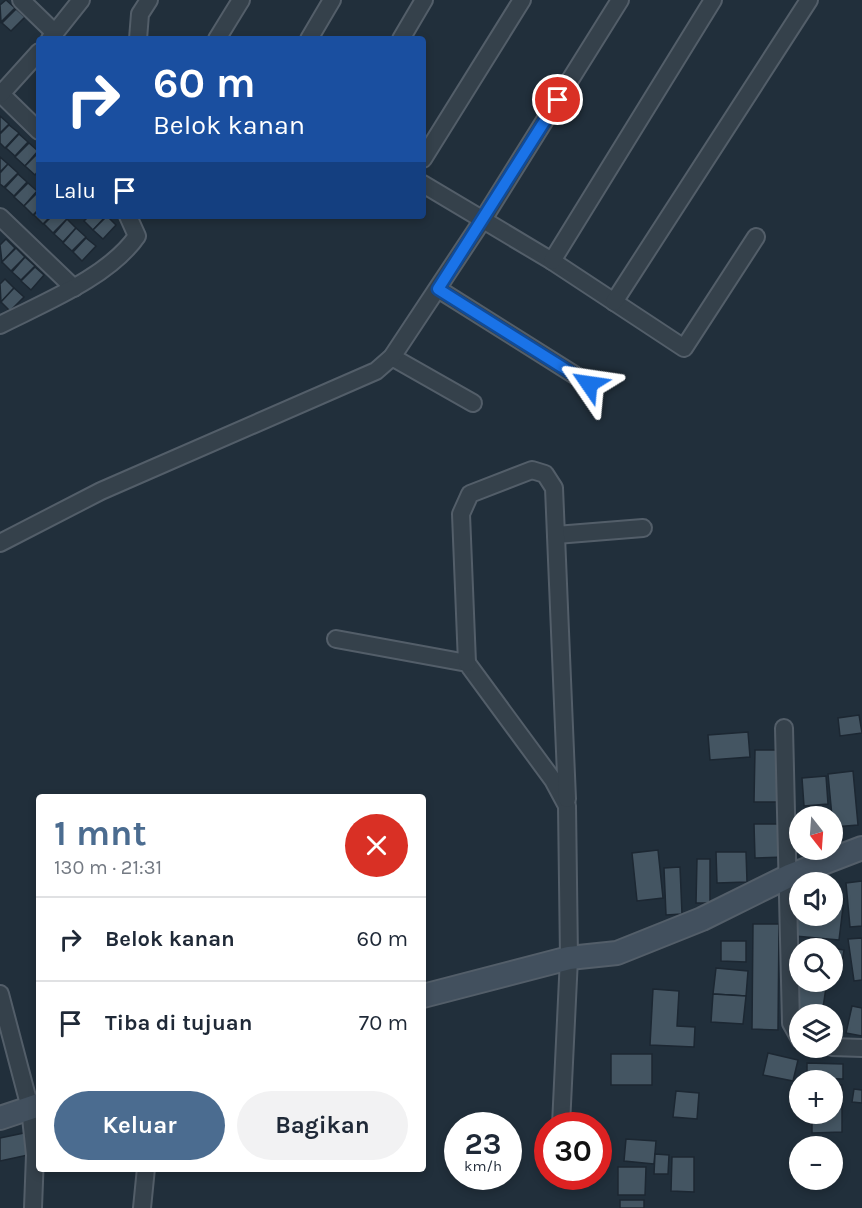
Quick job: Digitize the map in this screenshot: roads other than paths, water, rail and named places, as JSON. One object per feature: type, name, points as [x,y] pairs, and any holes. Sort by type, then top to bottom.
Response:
[{"type":"street","points":[[21,0],[53,36],[81,0]]},
{"type":"street","points":[[138,36],[141,14],[149,0]]},
{"type":"street","points":[[219,36],[241,0]]},
{"type":"street","points":[[311,36],[332,0]]},
{"type":"street","points":[[403,36],[424,0]]},
{"type":"street","points":[[426,154],[522,0]]},
{"type":"street","points":[[0,543],[101,491],[376,371],[392,357],[482,221],[620,0]]},
{"type":"street","points":[[552,261],[713,0]]},
{"type":"street","points":[[614,302],[809,0]]},
{"type":"street","points":[[36,55],[0,94],[36,128]]},
{"type":"street","points":[[426,186],[552,261],[684,348],[756,237]]},
{"type":"street","points":[[0,218],[74,288]]},
{"type":"street","points":[[0,325],[74,288],[123,254],[137,236],[129,219]]},
{"type":"street","points":[[438,289],[589,384]]},
{"type":"street","points":[[392,357],[473,403]]},
{"type":"street","points":[[562,1112],[569,958],[567,806],[554,488],[545,474],[532,470],[470,494],[461,514],[466,663],[553,780],[567,806]]},
{"type":"street","points":[[556,535],[644,528]]},
{"type":"street","points":[[336,639],[466,663]]},
{"type":"street","points":[[426,995],[569,958],[617,953],[648,942],[789,876],[784,728]]},
{"type":"street","points":[[799,872],[862,848]]},
{"type":"street","points":[[790,926],[791,1004]]},
{"type":"street","points":[[0,994],[35,1106],[33,1208]]},
{"type":"street","points":[[843,1047],[862,1048]]},
{"type":"street","points":[[0,1118],[35,1106]]},
{"type":"street","points":[[142,1208],[146,1172]]}]
